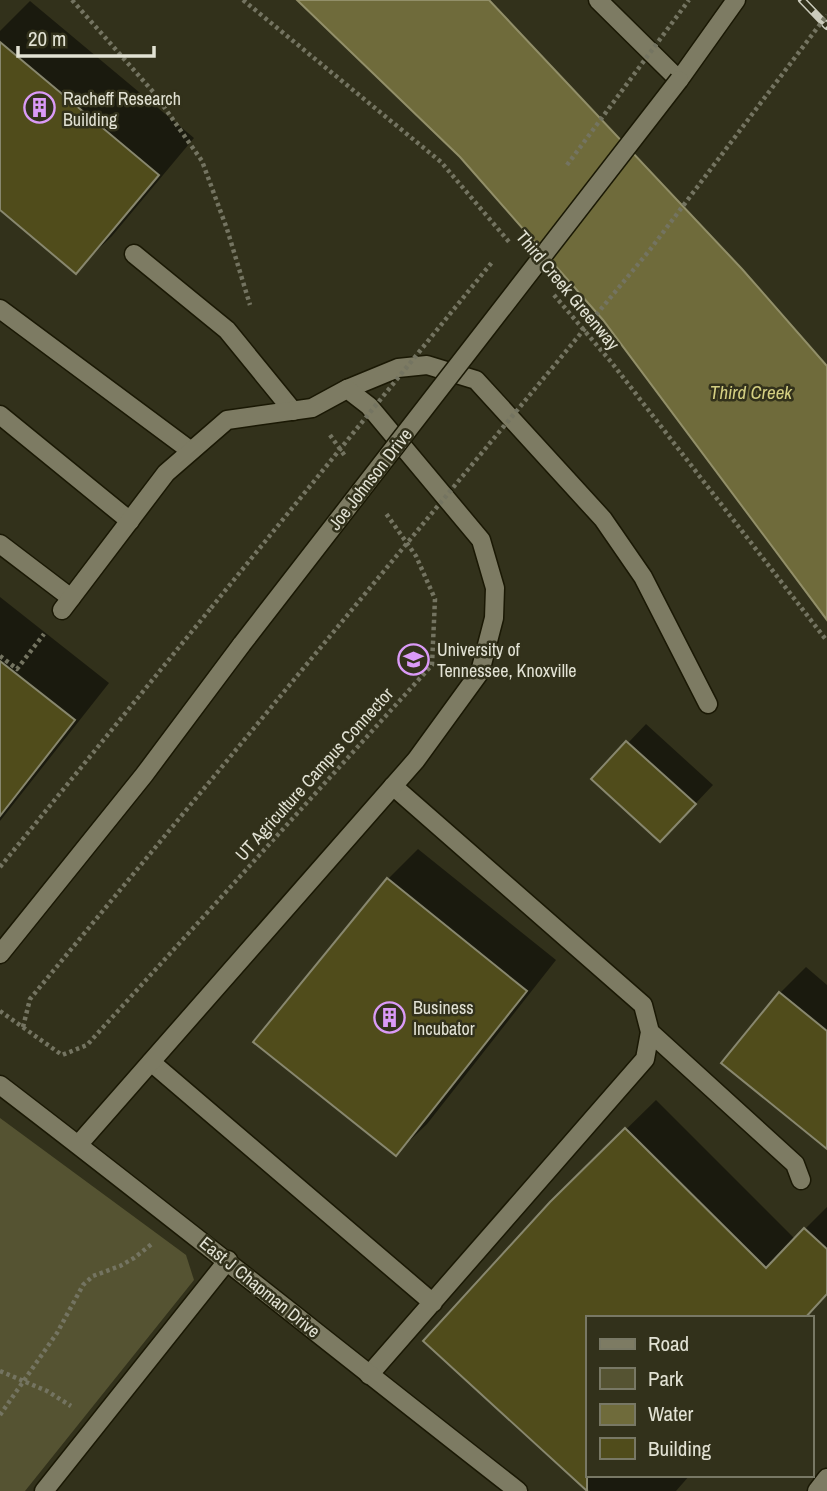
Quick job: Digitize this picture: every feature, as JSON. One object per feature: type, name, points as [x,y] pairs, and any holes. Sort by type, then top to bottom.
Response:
[{"type":"street","points":[[598,0],[679,80]]},
{"type":"street","name":"Joe Johnson Drive","points":[[0,954],[144,775],[242,644],[679,80],[736,0]]},
{"type":"street","points":[[134,254],[228,330],[293,411]]},
{"type":"street","points":[[0,309],[191,452]]},
{"type":"street","points":[[0,544],[66,604],[166,472],[227,420],[312,408],[347,389],[398,368],[427,365],[476,380],[603,519],[643,577],[708,704]]},
{"type":"street","points":[[78,1144],[416,760],[480,672],[494,618],[495,588],[481,540],[369,406],[347,389]]},
{"type":"street","points":[[0,415],[130,521]]},
{"type":"street","points":[[369,1375],[645,1059],[650,1032],[643,1005],[393,786]]},
{"type":"street","points":[[650,1032],[795,1164],[801,1180]]},
{"type":"street","points":[[151,1062],[433,1303]]},
{"type":"street","name":"East J Chapman Drive","points":[[0,1085],[228,1260],[369,1375],[518,1491]]},
{"type":"street","points":[[44,1491],[228,1260]]},
{"type":"street","points":[[817,1491],[827,1478]]},
{"type":"path","points":[[72,0],[155,94],[202,161],[255,314]]},
{"type":"path","name":"Third Creek Greenway","points":[[0,867],[511,244],[441,162],[243,0]]},
{"type":"path","points":[[560,175],[690,0]]},
{"type":"path","points":[[0,1011],[23,1027],[30,999],[649,251],[827,15]]},
{"type":"path","name":"Third Creek Greenway","points":[[549,289],[612,363],[827,641]]},
{"type":"path","points":[[312,408],[352,466]]},
{"type":"path","name":"UT Agriculture Campus Connector","points":[[23,1027],[62,1055],[87,1045],[432,665],[435,599],[416,556],[384,511]]},
{"type":"path","points":[[0,656],[17,669],[66,604]]},
{"type":"path","points":[[0,1415],[57,1333],[83,1285],[93,1276],[134,1258],[154,1242]]},
{"type":"path","points":[[0,1371],[47,1391],[98,1424]]},
{"type":"green space","points":[[0,1118],[186,1255],[194,1280],[25,1491],[0,1491]]},
{"type":"water","name":"Third Creek","points":[[297,0],[489,0],[742,269],[827,366],[827,620],[603,320],[460,157]]},
{"type":"building","name":"Racheff Research Building","points":[[0,42],[159,175],[76,274],[0,210]]},
{"type":"building","points":[[0,661],[75,720],[0,816]]},
{"type":"building","points":[[626,741],[696,804],[660,842],[591,779]]},
{"type":"building","name":"Business Incubator","points":[[387,878],[527,991],[396,1156],[253,1042]]},
{"type":"building","points":[[779,992],[827,1031],[827,1149],[721,1063]]},
{"type":"building","points":[[625,1128],[766,1268],[804,1228],[827,1249],[827,1294],[807,1316],[586,1316],[587,1491],[423,1341],[550,1202]]},
{"type":"railway","points":[[802,0],[827,26]]},
{"type":"place","name":"Racheff Research Building","points":[[40,108]]},
{"type":"place","name":"University of Tennessee, Knoxville","points":[[414,659]]},
{"type":"place","name":"Business Incubator","points":[[390,1017]]}]
